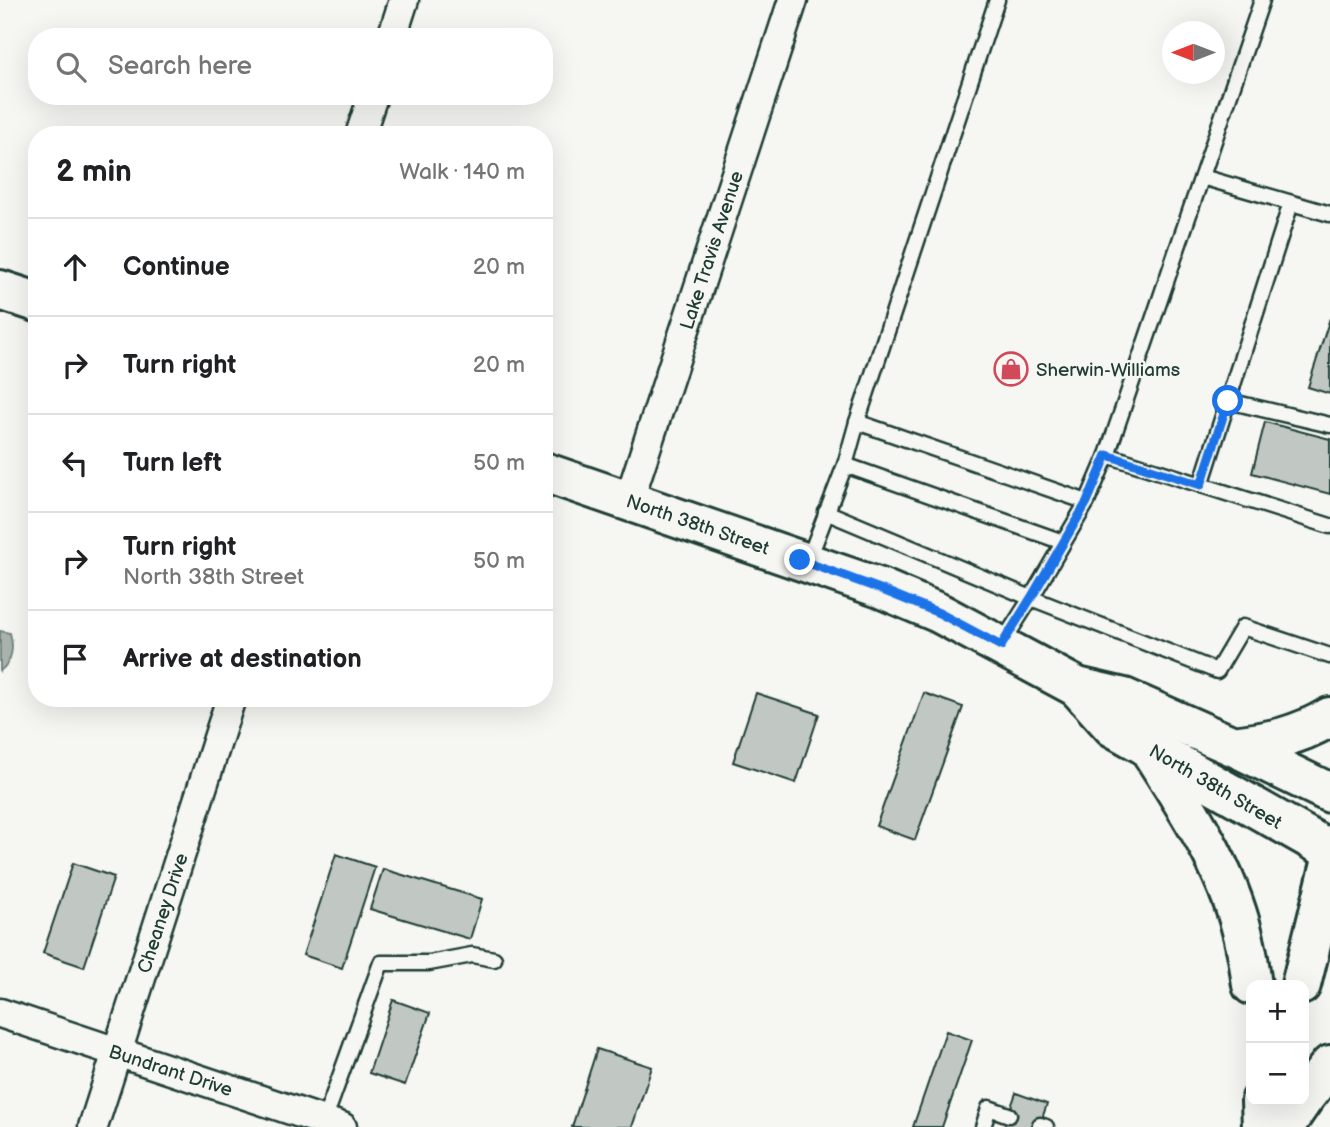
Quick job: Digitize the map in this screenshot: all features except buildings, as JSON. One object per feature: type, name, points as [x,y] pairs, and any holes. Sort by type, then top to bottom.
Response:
[{"type":"street","points":[[395,28],[404,0]]},
{"type":"street","name":"Lake Travis Avenue","points":[[629,500],[793,0]]},
{"type":"street","points":[[363,126],[370,105]]},
{"type":"street","points":[[0,290],[28,299]]},
{"type":"street","name":"North 38th Street","points":[[553,475],[807,562],[939,613],[1077,687],[1124,698],[1330,793]]},
{"type":"street","name":"North 38th Street","points":[[1077,687],[1113,727],[1330,850]]},
{"type":"street","name":"Cheaney Drive","points":[[93,1127],[228,707]]},
{"type":"street","points":[[1233,746],[1283,738],[1330,717]]},
{"type":"street","points":[[1149,748],[1194,819],[1225,880],[1246,947],[1251,980]]},
{"type":"street","points":[[1302,980],[1330,867]]},
{"type":"street","name":"Bundrant Drive","points":[[0,1013],[333,1124]]},
{"type":"street","points":[[1309,1091],[1330,1065]]},
{"type":"street","points":[[1261,1106],[1263,1127]]},
{"type":"street","points":[[1263,1127],[1269,1106]]},
{"type":"street","points":[[1284,1127],[1298,1106]]},
{"type":"lane","points":[[807,562],[845,465],[997,0]]},
{"type":"lane","points":[[1001,646],[1087,502],[1107,455],[1262,0]]},
{"type":"lane","points":[[1202,177],[1330,214]]},
{"type":"lane","points":[[1201,485],[1292,203]]},
{"type":"lane","points":[[1228,401],[1330,425]]},
{"type":"lane","points":[[857,422],[1087,502]]},
{"type":"lane","points":[[1107,455],[1330,526]]},
{"type":"lane","points":[[845,465],[1063,542]]},
{"type":"lane","points":[[826,512],[1031,598],[1217,671],[1243,626],[1330,656]]},
{"type":"lane","points":[[333,1124],[381,963],[429,963],[472,955],[494,959]]},
{"type":"lane","points":[[983,1127],[989,1108],[1009,1115]]},
{"type":"shaded area","points":[[0,631],[10,633],[12,649],[8,663],[0,671]]},
{"type":"place","name":"Sherwin-Williams","points":[[1011,369]]},
{"type":"route","points":[[800,560],[939,613],[1001,646],[1087,502],[1107,455],[1201,485],[1228,401]]}]
